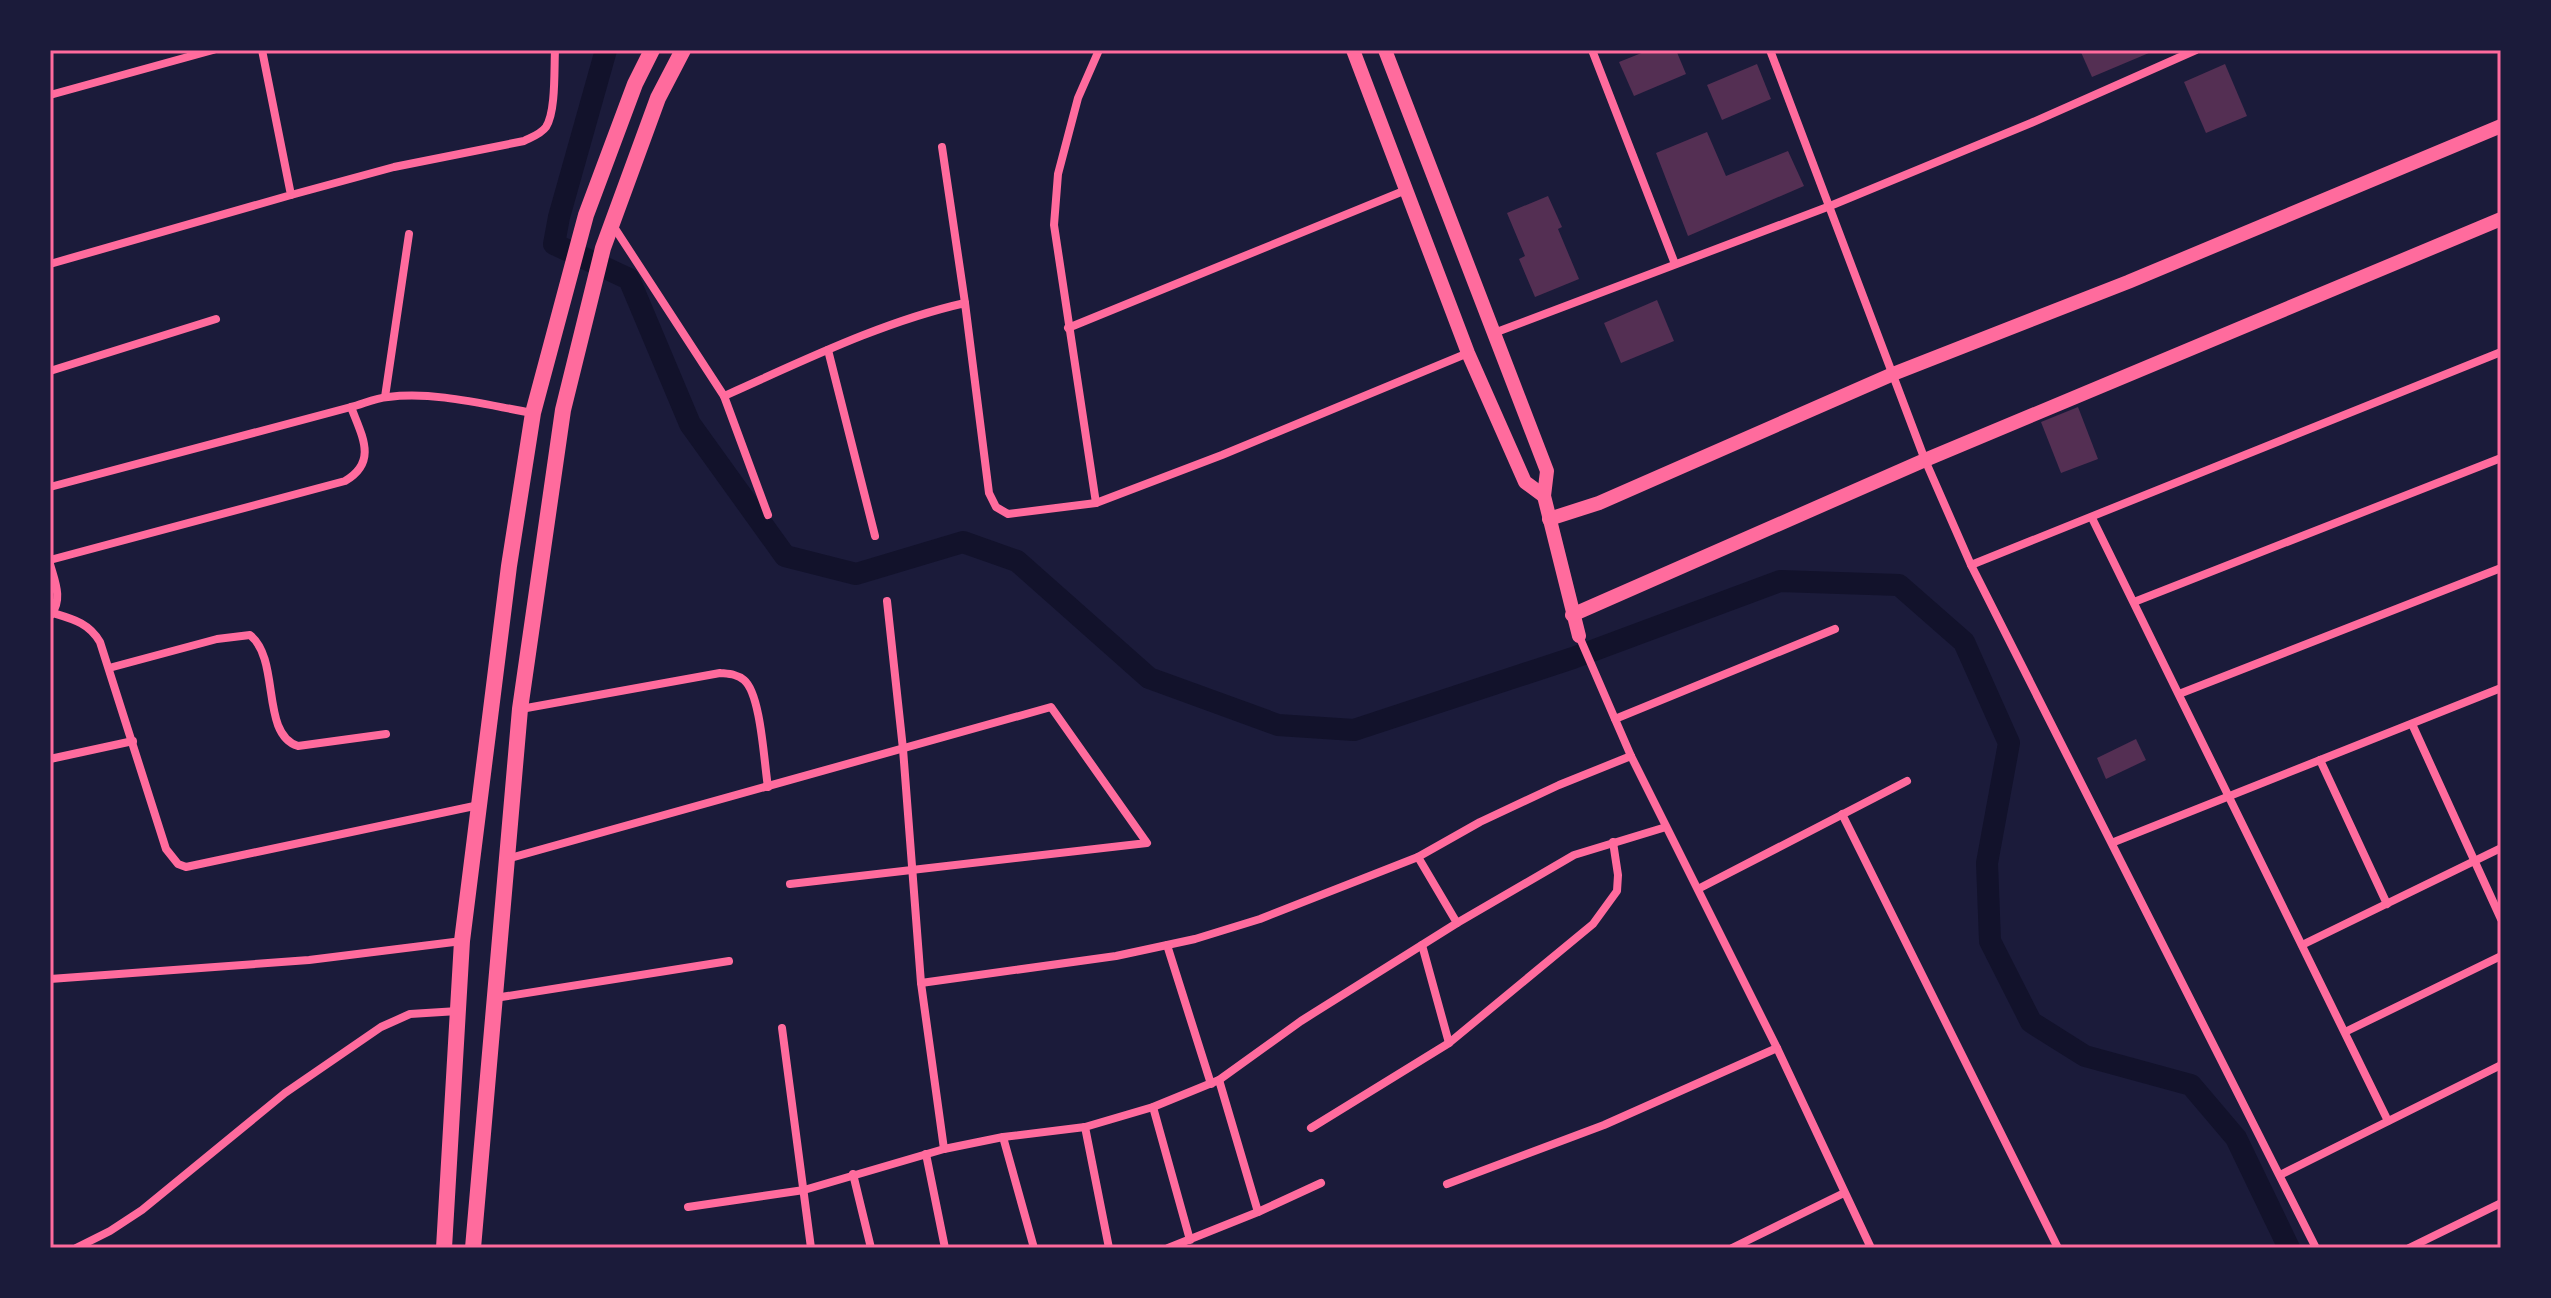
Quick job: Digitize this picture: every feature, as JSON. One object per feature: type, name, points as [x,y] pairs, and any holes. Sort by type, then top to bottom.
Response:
[{"type":"main road","points":[[444,1248],[462,941],[509,566],[533,413],[586,215],[635,84],[652,50]]},
{"type":"main road","points":[[473,1248],[520,709],[563,410],[603,248],[658,98],[683,50]]},
{"type":"main road","points":[[543,373],[572,376]]},
{"type":"street","points":[[50,95],[213,50]]},
{"type":"street","points":[[262,50],[291,195]]},
{"type":"street","points":[[50,264],[394,167],[524,141],[547,126],[555,50]]},
{"type":"street","points":[[1096,503],[1054,225],[1058,174],[1078,98],[1099,50]]},
{"type":"street","points":[[1353,50],[1468,353],[1525,482],[1544,496]]},
{"type":"street","points":[[1385,50],[1547,471],[1544,496],[1579,636],[1631,756],[1777,1048],[1871,1248]]},
{"type":"street","points":[[1592,50],[1675,264]]},
{"type":"street","points":[[1770,50],[1925,460],[1971,565],[2114,842],[2316,1248]]},
{"type":"street","points":[[1494,333],[1830,206],[2031,123],[2196,50]]},
{"type":"street","points":[[1549,519],[1599,503],[1893,374],[2128,282],[2501,126]]},
{"type":"street","points":[[942,147],[989,493],[996,507],[1008,514],[1096,503],[1222,455],[1468,353]]},
{"type":"street","points":[[1068,328],[1406,190]]},
{"type":"street","points":[[1572,615],[1925,460],[2501,219]]},
{"type":"street","points":[[612,224],[724,396],[768,515]]},
{"type":"street","points":[[385,397],[409,234]]},
{"type":"street","points":[[724,396],[876,329],[929,311],[965,303]]},
{"type":"street","points":[[50,371],[216,319]]},
{"type":"street","points":[[828,350],[875,536]]},
{"type":"street","points":[[1971,565],[2501,352]]},
{"type":"street","points":[[50,487],[385,397],[434,397],[533,413]]},
{"type":"street","points":[[351,407],[365,451],[364,465],[356,475],[345,481],[50,562],[58,604],[51,614],[75,619],[94,631],[109,668],[166,849],[178,864],[186,867],[479,805]]},
{"type":"street","points":[[2134,602],[2501,458]]},
{"type":"street","points":[[2092,518],[2388,1121]]},
{"type":"street","points":[[2179,694],[2501,568]]},
{"type":"street","points":[[887,601],[903,749],[921,983],[944,1149]]},
{"type":"street","points":[[1615,719],[1835,629]]},
{"type":"street","points":[[109,668],[217,639],[250,635],[265,657],[278,727],[290,743],[298,746],[386,734]]},
{"type":"street","points":[[520,709],[720,673],[734,674],[743,678],[754,694],[768,787]]},
{"type":"street","points":[[2114,842],[2501,688]]},
{"type":"street","points":[[506,859],[1051,707],[1147,843],[790,884]]},
{"type":"street","points":[[2412,724],[2501,919]]},
{"type":"street","points":[[50,759],[133,741]]},
{"type":"street","points":[[921,983],[1116,956],[1260,919],[1418,857],[1480,822],[1631,756]]},
{"type":"street","points":[[2320,760],[2387,904]]},
{"type":"street","points":[[1698,889],[1907,781]]},
{"type":"street","points":[[1842,814],[2058,1248]]},
{"type":"street","points":[[688,1207],[804,1190],[944,1149],[1003,1137],[1085,1127],[1153,1107],[1215,1082],[1301,1021],[1457,923],[1574,855],[1666,827]]},
{"type":"street","points":[[1311,1128],[1449,1043],[1593,924],[1617,891],[1613,842]]},
{"type":"street","points":[[2302,945],[2501,848]]},
{"type":"street","points":[[1418,857],[1457,923]]},
{"type":"street","points":[[50,979],[309,960],[462,941]]},
{"type":"street","points":[[1167,945],[1258,1212]]},
{"type":"street","points":[[1422,945],[1449,1043]]},
{"type":"street","points":[[2345,1032],[2501,956]]},
{"type":"street","points":[[495,998],[729,961]]},
{"type":"street","points":[[76,1248],[142,1210],[285,1093],[381,1027],[410,1014],[458,1011]]},
{"type":"street","points":[[782,1028],[811,1248]]},
{"type":"street","points":[[1447,1184],[1604,1125],[1777,1048]]},
{"type":"street","points":[[2280,1175],[2501,1065]]},
{"type":"street","points":[[1153,1107],[1190,1240]]},
{"type":"street","points":[[1085,1127],[1109,1248]]},
{"type":"street","points":[[1003,1137],[1034,1248]]},
{"type":"street","points":[[926,1154],[945,1248]]},
{"type":"street","points":[[853,1174],[871,1248]]},
{"type":"street","points":[[1168,1248],[1321,1183]]},
{"type":"street","points":[[1732,1248],[1844,1193]]},
{"type":"street","points":[[2409,1248],[2501,1203]]},
{"type":"street","points":[[2427,1239],[2432,1248]]},
{"type":"building","points":[[1649,50],[1676,50],[1686,74],[1634,96],[1619,62]]},
{"type":"building","points":[[2080,50],[2156,50],[2092,77]]},
{"type":"building","points":[[1757,64],[1771,99],[1722,120],[1707,85]]},
{"type":"building","points":[[2225,64],[2247,116],[2206,133],[2184,82]]},
{"type":"building","points":[[1707,132],[1726,176],[1788,151],[1804,186],[1688,236],[1656,153]]},
{"type":"building","points":[[1548,196],[1579,279],[1535,297],[1519,259],[1525,256],[1507,213]]},
{"type":"building","points":[[1657,300],[1674,341],[1621,363],[1604,323]]},
{"type":"building","points":[[2078,407],[2098,459],[2061,473],[2041,422]]},
{"type":"building","points":[[2136,739],[2146,760],[2106,779],[2097,758]]},
{"type":"waterway","points":[[606,50],[554,244],[629,279],[690,424],[785,556],[856,574],[963,542],[1017,561],[1149,678],[1278,725],[1354,730],[1573,658],[1780,581],[1899,585],[1964,642],[2009,743],[1987,863],[1990,941],[2031,1022],[2085,1056],[2191,1085],[2236,1138],[2289,1248]]}]
